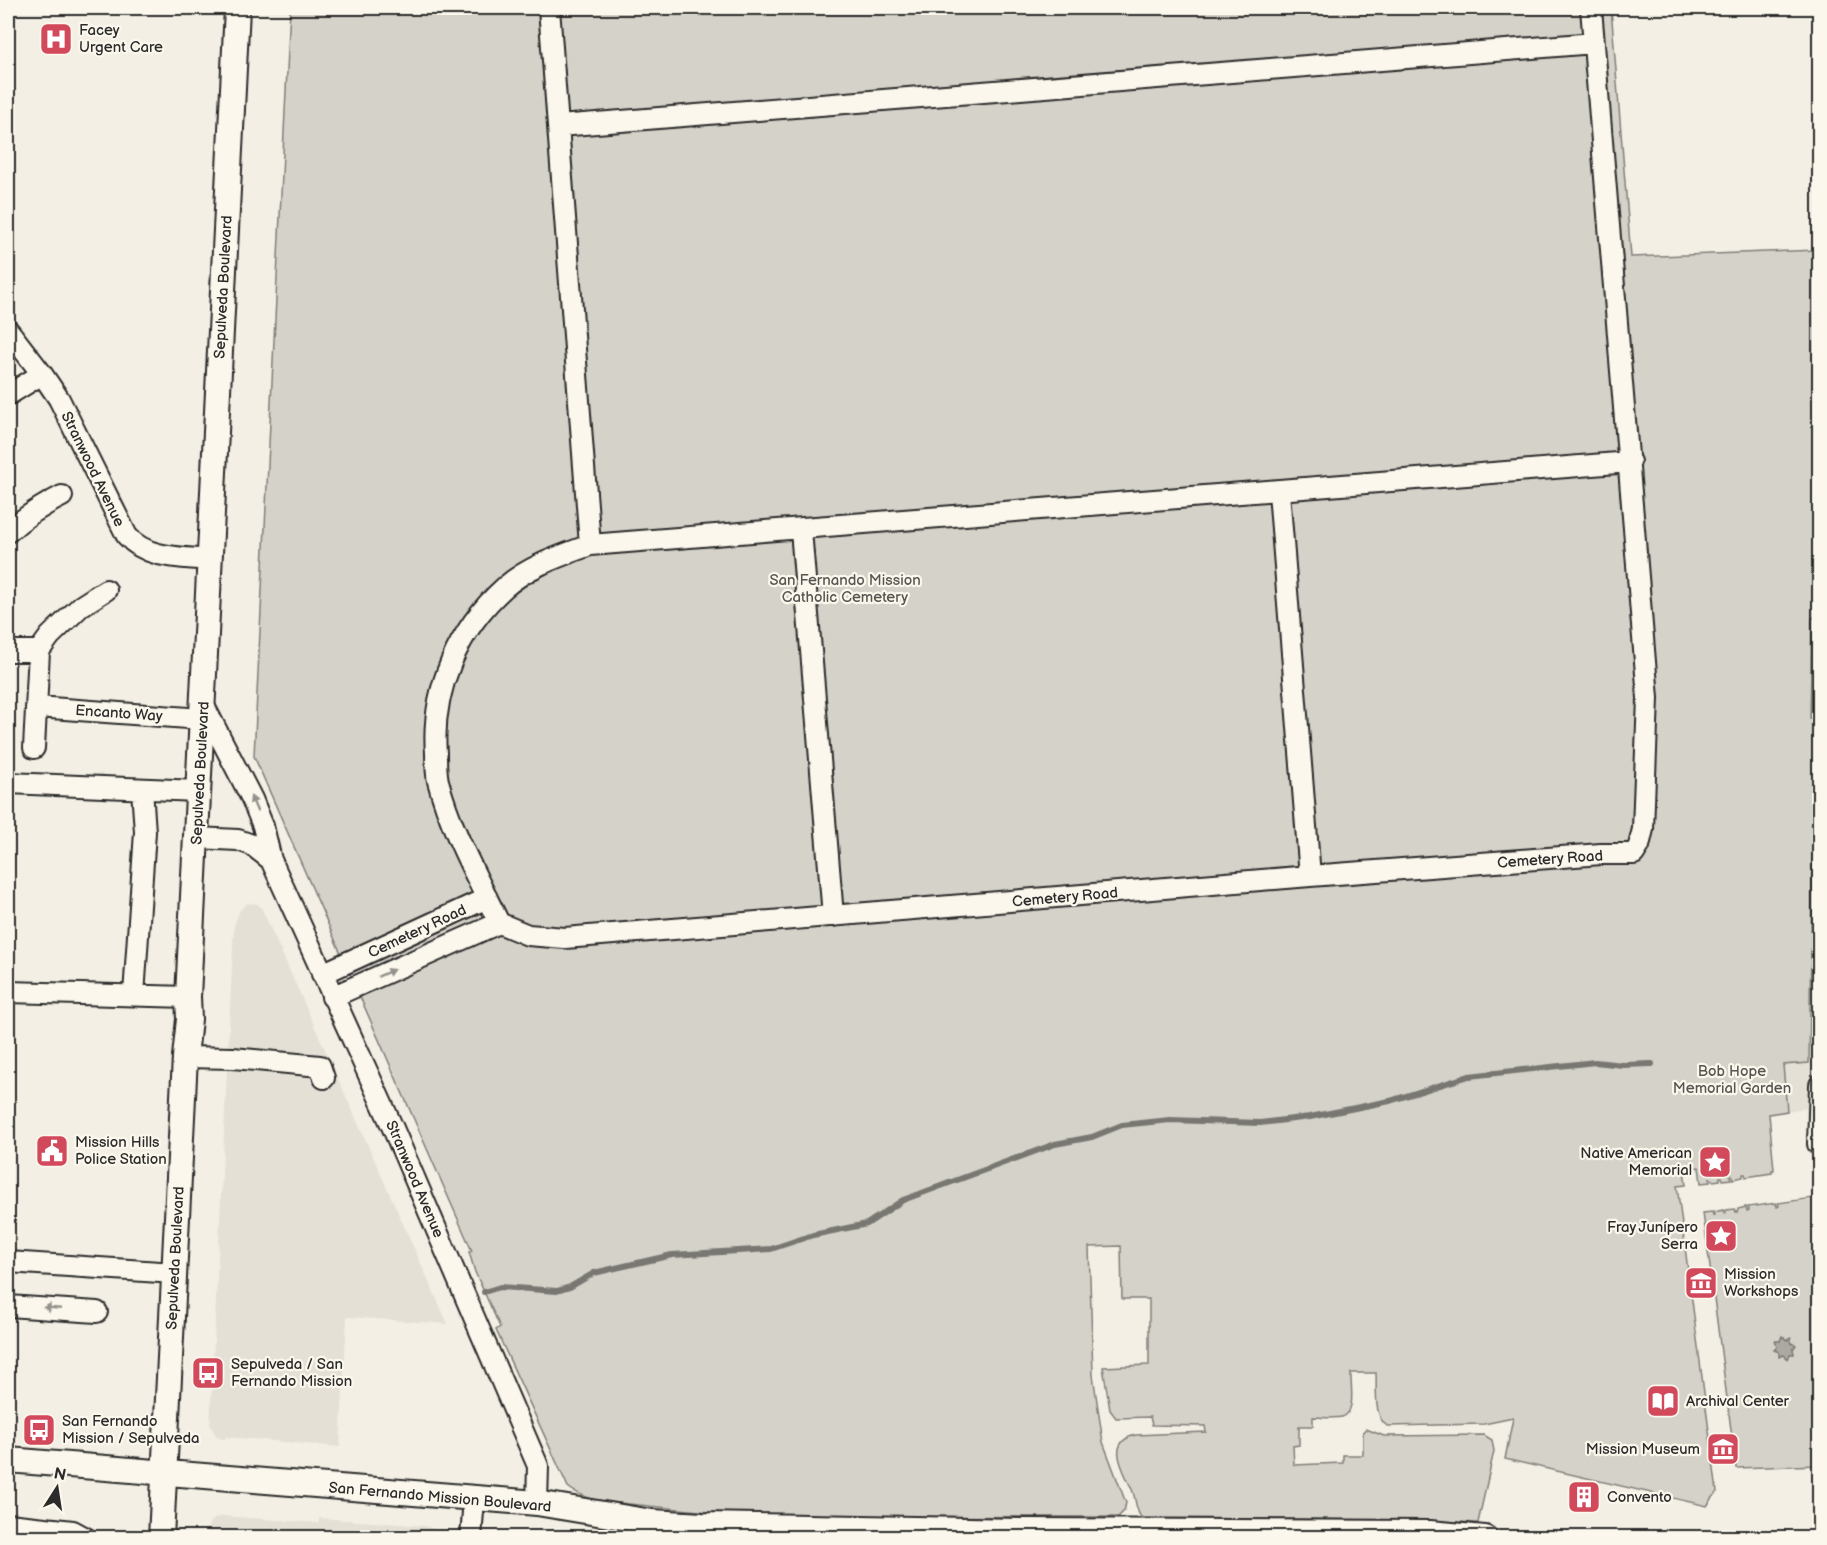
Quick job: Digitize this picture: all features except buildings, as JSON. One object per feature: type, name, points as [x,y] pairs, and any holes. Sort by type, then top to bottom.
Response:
[{"type":"main road","name":"Sepulveda Boulevard","points":[[161,1538],[185,1057],[189,1019],[188,997],[237,8]]},
{"type":"main road","name":"San Fernando Mission Boulevard","points":[[8,1460],[537,1503],[652,1530],[1048,1535],[1429,1535],[1485,1538]]},
{"type":"street","points":[[549,8],[590,545]]},
{"type":"street","points":[[499,923],[461,845],[438,779],[434,730],[441,687],[454,654],[477,618],[506,587],[544,562],[590,545],[1279,492],[1630,462],[1591,8]]},
{"type":"street","points":[[559,126],[1594,43]]},
{"type":"street","name":"Stranwood Avenue","points":[[8,330],[58,399],[127,536],[134,544],[154,553],[210,560]]},
{"type":"street","points":[[8,395],[42,374]]},
{"type":"street","name":"Cemetery Road","points":[[332,997],[499,923],[528,935],[565,938],[1310,876],[1589,855],[1634,854],[1640,846],[1643,829],[1648,698],[1630,462]]},
{"type":"street","points":[[1279,492],[1310,876]]},
{"type":"street","points":[[8,532],[22,519],[62,496]]},
{"type":"street","points":[[801,530],[833,916]]},
{"type":"street","points":[[34,748],[39,651],[50,636],[81,606],[106,590]]},
{"type":"street","points":[[8,651],[39,651]]},
{"type":"street","name":"Encanto Way","points":[[37,707],[202,711]]},
{"type":"street","name":"Stranwood Avenue","points":[[202,711],[252,799],[263,826],[271,860],[392,1126],[538,1466],[537,1503]]},
{"type":"street","points":[[8,783],[198,791]]},
{"type":"street","points":[[134,995],[145,832],[142,789]]},
{"type":"street","points":[[197,838],[238,840],[252,845],[271,860]]},
{"type":"street","name":"Cemetery Road","points":[[322,974],[487,898]]},
{"type":"street","points":[[8,992],[188,997]]},
{"type":"street","points":[[185,1057],[234,1058],[320,1066],[324,1078]]},
{"type":"street","points":[[1818,1144],[1820,1085]]},
{"type":"street","points":[[8,1262],[174,1273]]},
{"type":"street","points":[[8,1306],[97,1312]]},
{"type":"street","points":[[471,1538],[474,1498]]},
{"type":"street","points":[[8,1524],[73,1531],[86,1538]]},
{"type":"shaded area","points":[[1819,616],[1819,718],[1810,718],[1812,618]]},
{"type":"shaded area","points":[[1819,756],[1819,1163],[1817,1147],[1811,1148],[1805,1108],[1787,1111],[1783,1065],[1809,1062],[1814,780]]},
{"type":"shaded area","points":[[247,903],[258,904],[262,909],[448,1324],[347,1317],[340,1447],[226,1437],[222,1439],[217,1437],[210,1425],[234,925],[240,910]]},
{"type":"shaded area","points":[[1782,1336],[1787,1340],[1791,1338],[1791,1343],[1796,1345],[1793,1349],[1794,1354],[1790,1354],[1788,1359],[1784,1355],[1779,1357],[1779,1352],[1774,1350],[1777,1347],[1775,1341],[1780,1341]]},
{"type":"shaded area","points":[[223,1516],[319,1523],[319,1518],[425,1526],[434,1529],[442,1537],[207,1537],[210,1523],[215,1518]]},
{"type":"green space","name":"San Fernando Mission Catholic Cemetery","points":[[290,8],[1611,8],[1631,257],[1819,250],[1820,616],[1812,618],[1810,718],[1819,718],[1820,756],[1814,780],[1809,1063],[1783,1065],[1787,1111],[1769,1114],[1774,1170],[1772,1173],[1746,1177],[1743,1174],[1743,1177],[1733,1179],[1732,1175],[1731,1179],[1723,1180],[1720,1177],[1720,1180],[1713,1181],[1710,1178],[1710,1182],[1701,1183],[1699,1167],[1684,1169],[1686,1185],[1677,1186],[1717,1492],[1707,1506],[1505,1459],[1513,1418],[1484,1424],[1387,1426],[1378,1409],[1376,1373],[1351,1373],[1350,1410],[1342,1417],[1313,1417],[1313,1426],[1299,1426],[1299,1445],[1293,1446],[1294,1465],[1343,1463],[1343,1455],[1363,1455],[1363,1433],[1366,1429],[1384,1436],[1484,1435],[1492,1440],[1494,1451],[1478,1523],[1419,1520],[1142,1518],[1138,1513],[1133,1492],[1122,1468],[1119,1451],[1121,1444],[1136,1435],[1206,1432],[1205,1426],[1152,1425],[1150,1417],[1116,1418],[1110,1410],[1103,1367],[1149,1365],[1149,1299],[1122,1299],[1121,1246],[1089,1247],[1093,1375],[1103,1442],[1126,1503],[1124,1511],[1118,1517],[807,1516],[710,1512],[599,1501],[568,1487],[496,1330],[500,1327],[475,1272],[469,1252],[472,1251],[254,756]]},
{"type":"green space","points":[[1819,1197],[1819,1465],[1736,1468],[1703,1213],[1712,1212],[1715,1215],[1714,1212],[1723,1210],[1724,1214],[1726,1210],[1735,1209],[1738,1212],[1738,1209],[1746,1207],[1747,1211],[1748,1207],[1776,1203],[1777,1207],[1778,1203]]},
{"type":"waterway","points":[[484,1292],[500,1287],[557,1291],[570,1287],[594,1273],[672,1255],[771,1249],[813,1235],[867,1224],[903,1200],[1055,1144],[1092,1137],[1122,1125],[1170,1120],[1260,1123],[1310,1117],[1390,1101],[1469,1076],[1595,1062],[1623,1065],[1652,1064]]},
{"type":"place","name":"Facey Urgent Care","points":[[56,39]]},
{"type":"place","name":"Mission Hills Police Station","points":[[52,1151]]},
{"type":"place","name":"Native American Memorial","points":[[1715,1162]]},
{"type":"place","name":"Fray Junípero Serra","points":[[1721,1236]]},
{"type":"place","name":"Mission Workshops","points":[[1701,1283]]},
{"type":"place","name":"Sepulveda / San Fernando Mission","points":[[208,1373]]},
{"type":"place","name":"Archival Center","points":[[1663,1401]]},
{"type":"place","name":"San Fernando Mission / Sepulveda","points":[[39,1430]]},
{"type":"place","name":"Mission Museum","points":[[1723,1449]]},
{"type":"place","name":"Convento","points":[[1584,1497]]},
{"type":"park label","name":"Bob Hope Memorial Garden","points":[[1732,1080]]}]
